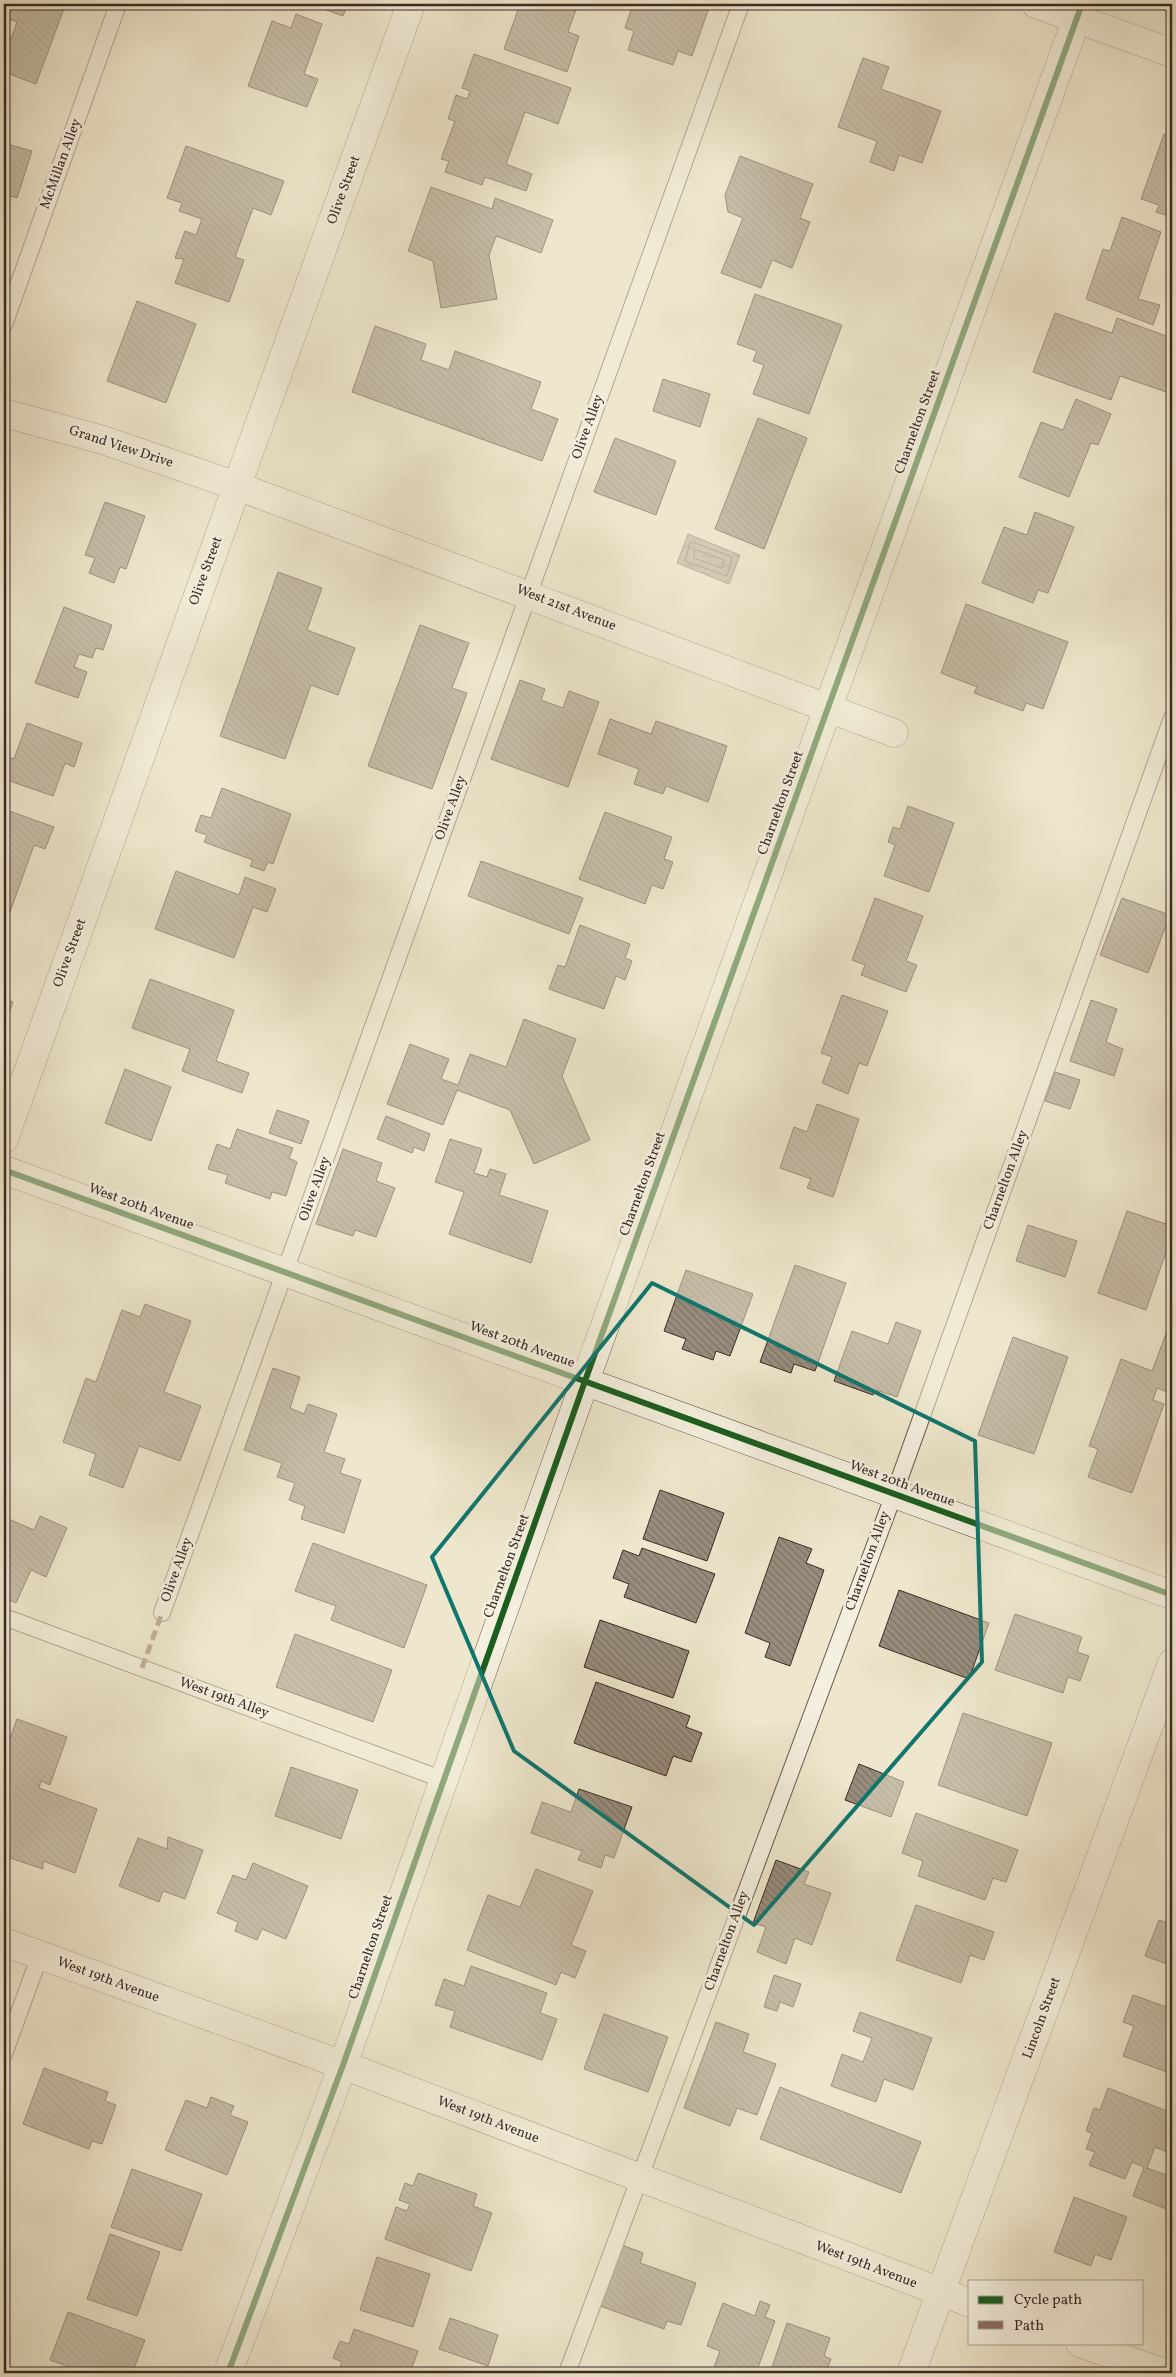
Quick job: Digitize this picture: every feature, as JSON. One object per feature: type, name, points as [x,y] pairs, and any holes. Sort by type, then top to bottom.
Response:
[{"type":"street","name":"Olive Street","points":[[4,1139],[236,486],[411,4]]},
{"type":"street","points":[[1036,4],[1080,11],[1172,53]]},
{"type":"street","name":"Charnelton Street","points":[[228,2373],[343,2065],[586,1382],[1080,11]]},
{"type":"street","name":"Grand View Drive","points":[[4,413],[103,440],[236,486]]},
{"type":"street","name":"West 21st Avenue","points":[[236,486],[528,594],[894,733]]},
{"type":"street","name":"West 20th Avenue","points":[[4,1170],[1172,1595]]},
{"type":"street","name":"Lincoln Street","points":[[911,2373],[1172,1663]]},
{"type":"street","name":"West 19th Avenue","points":[[4,1942],[343,2065],[968,2303]]},
{"type":"street","points":[[1083,2344],[1164,2373]]},
{"type":"lane","name":"McMillan Alley","points":[[4,325],[118,4]]},
{"type":"lane","name":"Olive Alley","points":[[162,1613],[741,4]]},
{"type":"lane","name":"Charnelton Alley","points":[[567,2373],[894,1494],[1172,718]]},
{"type":"lane","name":"West 19th Alley","points":[[4,1617],[444,1780]]},
{"type":"lane","points":[[4,2054],[40,1955]]},
{"type":"highlighted area","points":[[652,1283],[975,1441],[982,1662],[754,1925],[514,1751],[432,1557]]},
{"type":"water","points":[[688,534],[740,555],[729,584],[677,563]]},
{"type":"building","points":[[4,4],[58,4],[65,6],[36,84],[4,72],[4,59],[17,22],[4,17]]},
{"type":"building","points":[[310,4],[348,4],[343,16]]},
{"type":"building","points":[[520,4],[578,4],[568,32],[579,36],[567,72],[504,49]]},
{"type":"building","points":[[633,4],[710,5],[692,56],[678,51],[673,65],[628,50],[634,31],[625,28]]},
{"type":"building","points":[[296,14],[322,24],[304,74],[318,79],[307,107],[248,86],[272,21],[291,28]]},
{"type":"building","points":[[474,54],[571,88],[558,124],[525,112],[506,164],[532,174],[526,191],[485,177],[482,185],[445,172],[449,161],[441,159],[455,121],[448,119],[456,95],[467,99],[470,91],[462,88]]},
{"type":"building","points":[[863,58],[889,67],[881,89],[941,111],[922,163],[899,155],[894,171],[870,162],[877,141],[838,127]]},
{"type":"building","points":[[1164,134],[1172,137],[1172,217],[1156,212],[1159,205],[1141,199]]},
{"type":"building","points":[[4,143],[32,151],[17,198],[4,194]]},
{"type":"building","points":[[186,146],[284,181],[271,215],[253,208],[235,257],[244,260],[229,302],[175,283],[184,259],[175,258],[185,231],[196,235],[202,219],[179,211],[182,203],[167,198]]},
{"type":"building","points":[[740,156],[813,184],[800,218],[810,222],[792,268],[772,260],[761,288],[721,273],[743,218],[728,212],[725,195]]},
{"type":"building","points":[[431,187],[492,209],[495,198],[553,220],[541,253],[496,236],[489,255],[497,299],[441,308],[433,261],[408,251]]},
{"type":"building","points":[[1122,217],[1161,232],[1138,299],[1160,305],[1153,325],[1086,299],[1103,249],[1110,251]]},
{"type":"building","points":[[755,294],[842,325],[809,414],[753,394],[764,365],[753,361],[757,351],[737,344]]},
{"type":"building","points":[[137,301],[196,324],[166,403],[107,381]]},
{"type":"building","points":[[1055,313],[1112,333],[1117,318],[1172,338],[1172,394],[1120,376],[1111,400],[1033,372]]},
{"type":"building","points":[[375,326],[426,344],[421,360],[449,370],[455,351],[541,382],[531,409],[558,419],[542,461],[352,392]]},
{"type":"building","points":[[663,379],[710,394],[700,427],[653,411]]},
{"type":"building","points":[[1076,399],[1111,414],[1098,445],[1091,443],[1069,497],[1019,477],[1041,422],[1063,430]]},
{"type":"building","points":[[758,418],[807,438],[764,549],[715,529]]},
{"type":"building","points":[[615,438],[676,461],[656,515],[594,492]]},
{"type":"building","points":[[105,502],[145,516],[126,569],[120,567],[114,583],[89,573],[95,558],[85,555]]},
{"type":"building","points":[[1035,512],[1074,527],[1048,593],[1038,590],[1033,603],[982,583],[1004,527],[1027,535]]},
{"type":"building","points":[[278,572],[322,588],[307,630],[355,648],[338,695],[311,685],[285,759],[220,736]]},
{"type":"building","points":[[966,604],[1068,642],[1043,709],[1026,703],[1023,711],[974,693],[977,687],[941,673]]},
{"type":"building","points":[[64,607],[112,625],[103,650],[96,648],[92,658],[79,654],[74,667],[87,672],[78,698],[35,683]]},
{"type":"building","points":[[420,625],[469,643],[452,688],[467,693],[432,789],[368,766]]},
{"type":"building","points":[[520,680],[545,689],[541,700],[563,708],[569,691],[599,702],[568,787],[491,759]]},
{"type":"building","points":[[610,719],[651,734],[656,721],[727,746],[708,802],[666,786],[663,794],[634,784],[639,769],[598,754]]},
{"type":"building","points":[[27,723],[82,743],[74,767],[65,763],[53,796],[4,779],[4,765],[7,757],[14,759]]},
{"type":"building","points":[[222,788],[291,814],[273,864],[268,862],[264,871],[250,866],[253,860],[204,842],[207,835],[195,831],[201,815],[211,818]]},
{"type":"building","points":[[908,806],[954,823],[929,892],[884,876],[895,845],[888,842],[893,827],[900,829]]},
{"type":"building","points":[[4,809],[54,827],[45,849],[34,845],[10,912],[4,910]]},
{"type":"building","points":[[605,812],[672,837],[664,859],[673,862],[663,889],[652,885],[645,904],[579,879]]},
{"type":"building","points":[[481,861],[583,898],[569,934],[468,896]]},
{"type":"building","points":[[176,871],[239,895],[245,877],[276,889],[267,912],[253,907],[234,958],[155,929]]},
{"type":"building","points":[[875,898],[923,916],[906,961],[917,965],[906,992],[861,975],[865,965],[852,960]]},
{"type":"building","points":[[1122,898],[1170,915],[1148,973],[1100,955]]},
{"type":"building","points":[[580,925],[630,944],[625,958],[632,961],[625,980],[616,976],[604,1009],[549,989],[558,965],[565,967]]},
{"type":"building","points":[[150,979],[234,1010],[216,1061],[249,1073],[242,1093],[182,1071],[190,1049],[132,1028]]},
{"type":"building","points":[[842,995],[888,1011],[867,1066],[859,1063],[848,1094],[822,1083],[832,1057],[821,1053]]},
{"type":"building","points":[[4,998],[13,1002],[4,1027]]},
{"type":"building","points":[[1091,1000],[1117,1009],[1106,1042],[1123,1049],[1114,1076],[1070,1061]]},
{"type":"building","points":[[524,1019],[576,1039],[562,1076],[590,1140],[534,1164],[510,1110],[457,1090],[443,1125],[387,1104],[410,1044],[449,1059],[441,1079],[458,1085],[470,1054],[506,1067]]},
{"type":"building","points":[[125,1069],[171,1087],[151,1141],[105,1123]]},
{"type":"building","points":[[1055,1072],[1080,1080],[1070,1109],[1045,1101]]},
{"type":"building","points":[[817,1104],[859,1119],[833,1197],[807,1188],[811,1179],[780,1168],[794,1127],[807,1132]]},
{"type":"building","points":[[277,1110],[309,1121],[301,1144],[269,1133]]},
{"type":"building","points":[[386,1116],[430,1134],[424,1151],[414,1147],[412,1153],[377,1139]]},
{"type":"building","points":[[237,1129],[293,1148],[289,1158],[297,1162],[286,1196],[272,1192],[270,1199],[225,1183],[228,1175],[208,1169],[217,1144],[230,1149]]},
{"type":"building","points":[[450,1139],[482,1149],[474,1173],[487,1177],[490,1169],[506,1174],[499,1195],[548,1211],[531,1263],[449,1234],[464,1192],[435,1182]]},
{"type":"building","points":[[343,1149],[382,1163],[376,1181],[395,1188],[376,1237],[355,1230],[353,1236],[316,1224]]},
{"type":"building","points":[[1172,1183],[1172,1203],[1166,1201]]},
{"type":"building","points":[[1127,1211],[1172,1226],[1172,1235],[1146,1310],[1098,1293]]},
{"type":"building","points":[[1028,1225],[1077,1241],[1065,1277],[1016,1261]]},
{"type":"building","points":[[795,1265],[846,1283],[815,1371],[794,1364],[791,1373],[760,1362]]},
{"type":"building","points":[[686,1270],[753,1294],[730,1356],[716,1351],[713,1360],[682,1349],[686,1339],[664,1331]]},
{"type":"building","points":[[145,1304],[191,1321],[164,1392],[201,1406],[180,1461],[139,1446],[123,1488],[89,1475],[96,1454],[63,1442],[86,1378],[96,1382],[122,1310],[140,1317]]},
{"type":"building","points":[[896,1322],[921,1331],[897,1397],[876,1390],[873,1395],[834,1381],[852,1331],[888,1344]]},
{"type":"building","points":[[1167,1331],[1172,1333],[1172,1394],[1157,1388],[1153,1400],[1164,1404],[1132,1493],[1088,1477],[1098,1449],[1089,1446],[1121,1359],[1152,1371]]},
{"type":"building","points":[[1013,1337],[1068,1357],[1034,1454],[978,1435]]},
{"type":"building","points":[[273,1368],[300,1377],[290,1408],[304,1414],[308,1404],[337,1414],[324,1452],[345,1459],[340,1473],[361,1480],[344,1533],[301,1519],[305,1506],[289,1500],[295,1483],[277,1477],[282,1463],[244,1450]]},
{"type":"building","points":[[660,1490],[724,1513],[707,1561],[643,1539]]},
{"type":"building","points":[[40,1516],[67,1528],[46,1577],[31,1570],[16,1603],[4,1598],[4,1517],[34,1530]]},
{"type":"building","points":[[779,1537],[812,1549],[806,1563],[824,1570],[790,1666],[765,1657],[770,1643],[745,1633]]},
{"type":"building","points":[[313,1543],[427,1585],[404,1648],[331,1620],[336,1606],[295,1591]]},
{"type":"building","points":[[642,1548],[715,1574],[696,1623],[624,1597],[629,1584],[613,1578],[623,1550],[639,1556]]},
{"type":"building","points":[[899,1590],[989,1623],[969,1679],[879,1646]]},
{"type":"building","points":[[1015,1614],[1082,1637],[1077,1652],[1089,1656],[1080,1681],[1068,1677],[1063,1693],[995,1670]]},
{"type":"building","points":[[600,1620],[689,1651],[673,1698],[584,1667]]},
{"type":"building","points":[[295,1634],[392,1670],[373,1722],[276,1687]]},
{"type":"building","points":[[596,1682],[690,1716],[686,1727],[702,1733],[691,1762],[673,1756],[666,1776],[574,1743]]},
{"type":"building","points":[[963,1713],[1052,1743],[1027,1816],[938,1785]]},
{"type":"building","points":[[17,1719],[67,1737],[50,1785],[41,1781],[39,1788],[97,1809],[75,1873],[43,1861],[43,1869],[4,1856],[4,1755]]},
{"type":"building","points":[[859,1764],[904,1782],[891,1817],[845,1800]]},
{"type":"building","points":[[291,1767],[358,1790],[341,1839],[275,1816]]},
{"type":"building","points":[[579,1789],[632,1807],[614,1858],[605,1855],[601,1868],[578,1860],[582,1851],[531,1833],[542,1802],[571,1812]]},
{"type":"building","points":[[916,1813],[1018,1850],[1006,1882],[993,1878],[985,1900],[918,1876],[923,1861],[902,1853]]},
{"type":"building","points":[[168,1837],[203,1850],[185,1899],[163,1891],[159,1902],[119,1886],[138,1838],[167,1849]]},
{"type":"building","points":[[776,1860],[809,1872],[804,1884],[831,1893],[812,1945],[795,1938],[786,1964],[757,1952],[766,1927],[753,1923]]},
{"type":"building","points":[[253,1863],[308,1886],[286,1939],[262,1929],[257,1940],[235,1931],[238,1922],[217,1913],[233,1875],[246,1880]]},
{"type":"building","points":[[536,1869],[593,1891],[571,1945],[586,1951],[575,1978],[561,1972],[556,1985],[467,1950],[488,1895],[520,1907]]},
{"type":"building","points":[[916,1905],[994,1932],[984,1960],[970,1955],[961,1983],[896,1960]]},
{"type":"building","points":[[1159,1920],[1172,1925],[1172,1966],[1145,1956]]},
{"type":"building","points":[[471,1966],[547,1993],[540,2013],[557,2019],[542,2060],[450,2027],[455,2011],[435,2005],[444,1979],[464,1986]]},
{"type":"building","points":[[774,1975],[801,1984],[793,2007],[780,2002],[777,2011],[764,2007]]},
{"type":"building","points":[[1133,1995],[1172,2009],[1172,2074],[1123,2056],[1134,2026],[1123,2022]]},
{"type":"building","points":[[860,2012],[932,2038],[913,2090],[884,2079],[876,2102],[831,2086],[842,2054],[863,2062],[872,2038],[853,2031]]},
{"type":"building","points":[[604,2014],[668,2037],[648,2092],[584,2069]]},
{"type":"building","points":[[716,2022],[749,2034],[743,2052],[776,2064],[757,2115],[737,2108],[730,2126],[684,2108]]},
{"type":"building","points":[[44,2068],[108,2092],[105,2101],[116,2105],[102,2144],[92,2141],[89,2149],[23,2124]]},
{"type":"building","points":[[780,2087],[921,2142],[901,2193],[760,2139]]},
{"type":"building","points":[[1108,2088],[1172,2113],[1172,2154],[1155,2147],[1147,2168],[1172,2177],[1172,2203],[1169,2210],[1133,2196],[1144,2167],[1132,2162],[1125,2179],[1089,2165],[1095,2152],[1086,2149],[1092,2133],[1086,2131],[1094,2108],[1100,2110]]},
{"type":"building","points":[[211,2097],[234,2106],[230,2115],[248,2122],[227,2175],[165,2150],[186,2100],[207,2108]]},
{"type":"building","points":[[132,2169],[202,2194],[181,2251],[111,2227]]},
{"type":"building","points":[[418,2173],[477,2194],[473,2206],[492,2213],[471,2271],[385,2239],[396,2207],[407,2211],[410,2204],[399,2200],[405,2183],[413,2186]]},
{"type":"building","points":[[1074,2197],[1127,2217],[1111,2260],[1095,2254],[1091,2266],[1054,2252]]},
{"type":"building","points":[[110,2234],[160,2252],[137,2316],[87,2299]]},
{"type":"building","points":[[622,2245],[643,2253],[640,2263],[696,2283],[681,2325],[667,2321],[664,2329],[600,2306]]},
{"type":"building","points":[[377,2257],[430,2274],[413,2327],[360,2310]]},
{"type":"building","points":[[760,2301],[770,2305],[765,2317],[775,2321],[756,2373],[712,2373],[720,2351],[707,2346],[723,2303],[755,2316]]},
{"type":"building","points":[[68,2312],[145,2340],[132,2373],[86,2373],[50,2360]]},
{"type":"building","points":[[450,2318],[498,2335],[488,2366],[439,2349]]},
{"type":"building","points":[[787,2323],[830,2338],[824,2356],[831,2359],[826,2373],[770,2373]]},
{"type":"building","points":[[354,2329],[418,2351],[410,2373],[338,2373],[342,2362],[333,2358],[340,2341],[349,2344]]},
{"type":"marked path","points":[[142,1668],[162,1613]]},
{"type":"cycle path","points":[[228,2373],[343,2065],[585,1381],[1082,4]]},
{"type":"cycle path","points":[[4,1170],[1172,1595]]}]
